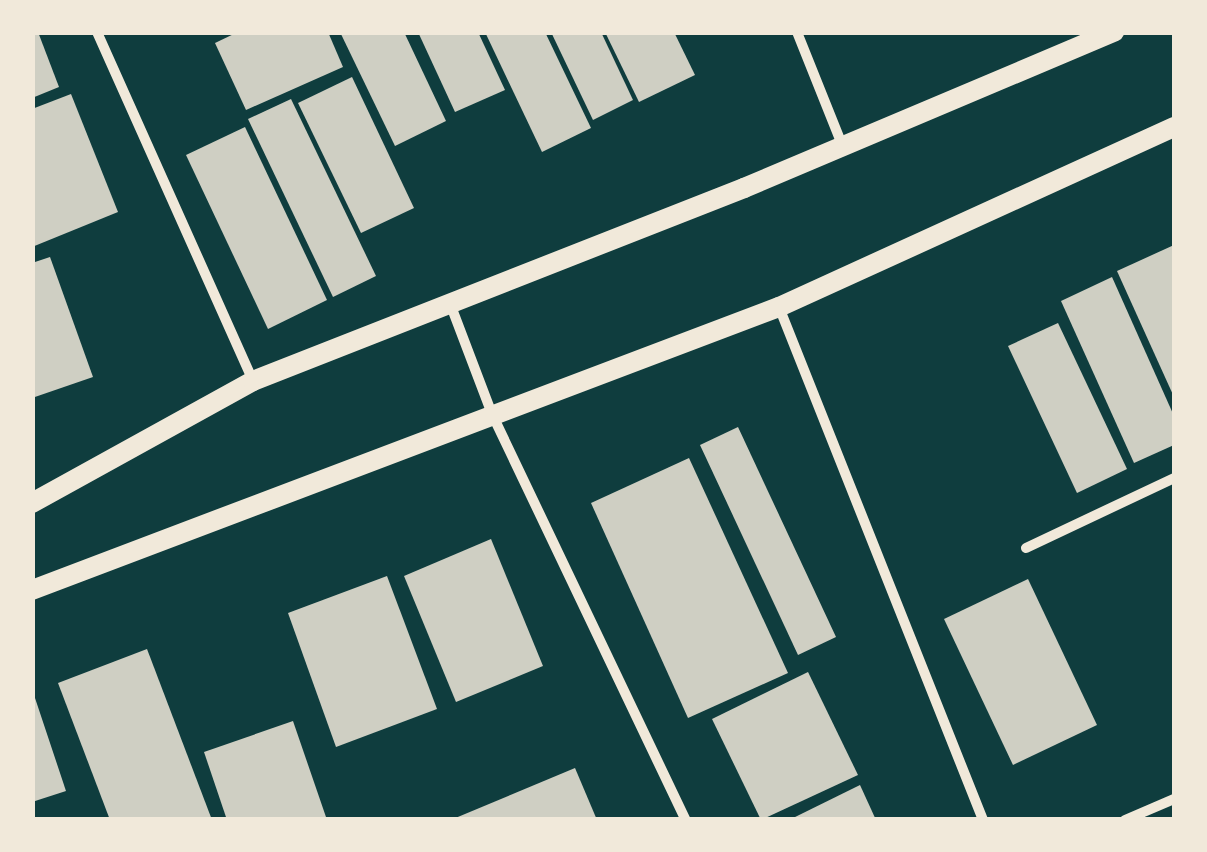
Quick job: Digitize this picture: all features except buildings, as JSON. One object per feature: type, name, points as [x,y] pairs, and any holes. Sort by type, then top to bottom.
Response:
[{"type":"main road","points":[[32,503],[253,381],[452,306],[844,148],[1114,32]]},
{"type":"main road","points":[[32,590],[779,307],[1174,127]]},
{"type":"street","points":[[97,32],[253,381]]},
{"type":"street","points":[[797,32],[844,148]]},
{"type":"street","points":[[452,306],[492,414],[686,820]]},
{"type":"street","points":[[779,307],[983,820]]},
{"type":"street","points":[[1026,548],[1174,478]]},
{"type":"street","points":[[1125,820],[1174,799]]}]
